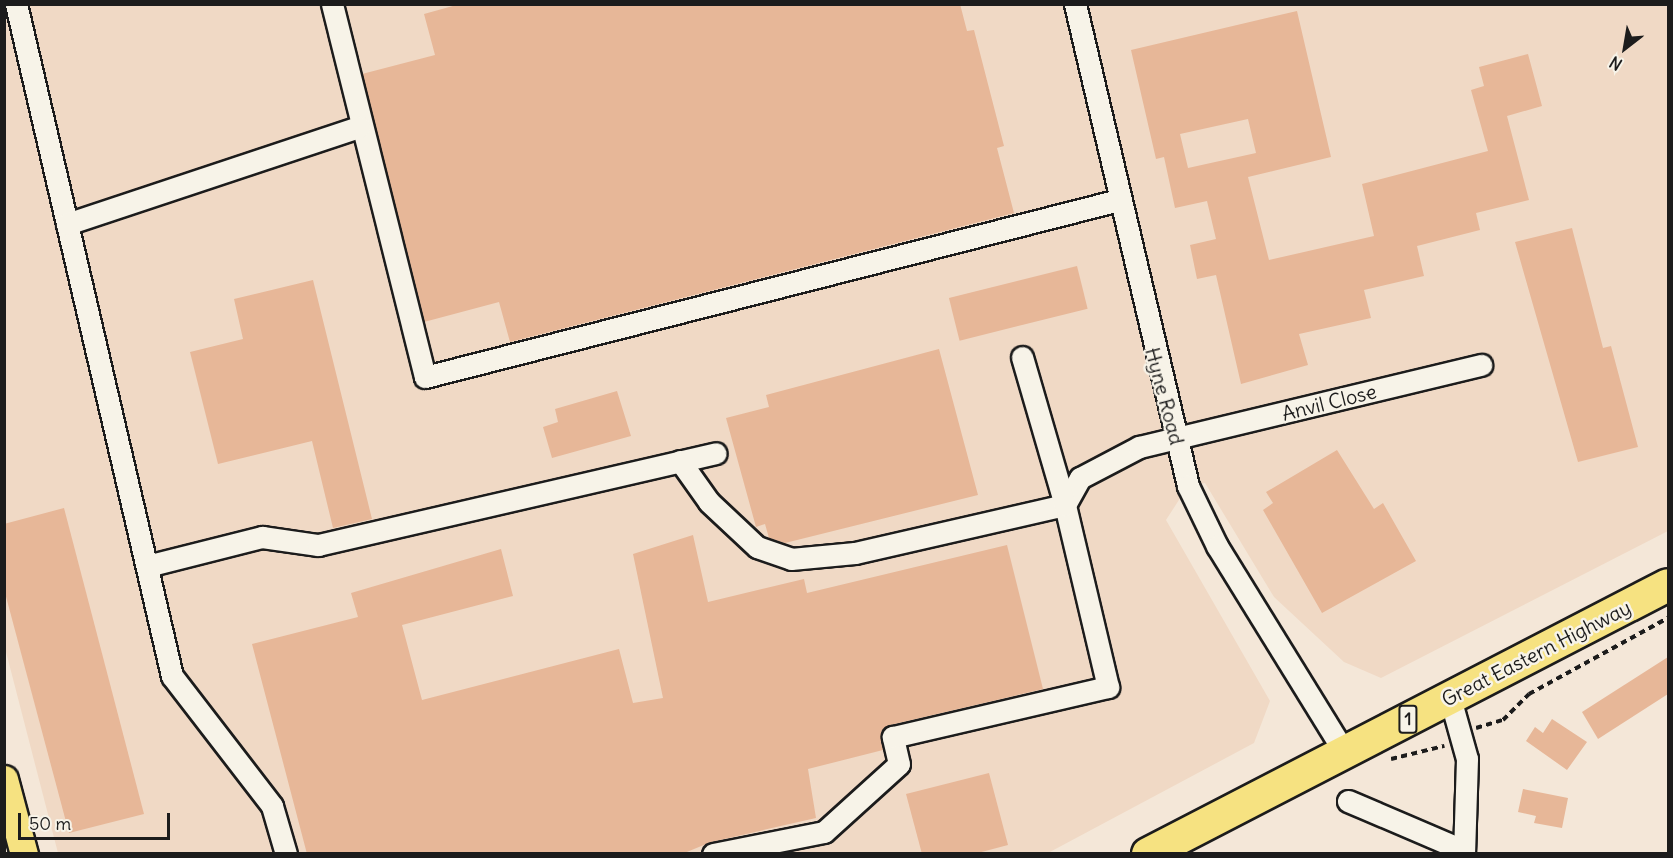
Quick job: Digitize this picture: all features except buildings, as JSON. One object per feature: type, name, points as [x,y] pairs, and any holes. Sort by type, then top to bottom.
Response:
[{"type":"highway","name":"Great Eastern Highway","points":[[1148,854],[1668,585]]},
{"type":"main road","points":[[4,779],[24,854]]},
{"type":"street","points":[[16,4],[172,676],[272,806],[286,854]]},
{"type":"street","points":[[332,4],[359,127],[424,377],[1119,200]]},
{"type":"street","name":"Hyne Road","points":[[1075,4],[1119,200],[1188,486],[1217,546],[1344,752]]},
{"type":"street","points":[[67,224],[359,127]]},
{"type":"street","points":[[713,854],[824,832],[899,764],[893,737],[1108,687],[1065,505],[1022,357]]},
{"type":"street","name":"Anvil Close","points":[[1065,505],[1080,478],[1105,461],[1177,439],[1481,365]]},
{"type":"street","points":[[147,566],[262,537],[318,545],[715,453]]},
{"type":"street","points":[[680,461],[709,502],[757,548],[791,559],[855,553],[1065,505]]},
{"type":"street","points":[[1348,801],[1464,852],[1467,759],[1462,733],[1450,698]]},
{"type":"path","points":[[1462,733],[1503,720],[1529,694],[1668,618]]},
{"type":"shaded area","points":[[4,5],[1668,5],[1668,531],[1381,678],[1344,662],[1274,597],[1205,483],[1188,486],[1166,520],[1270,701],[1254,743],[1048,853],[58,853],[5,648]]}]
